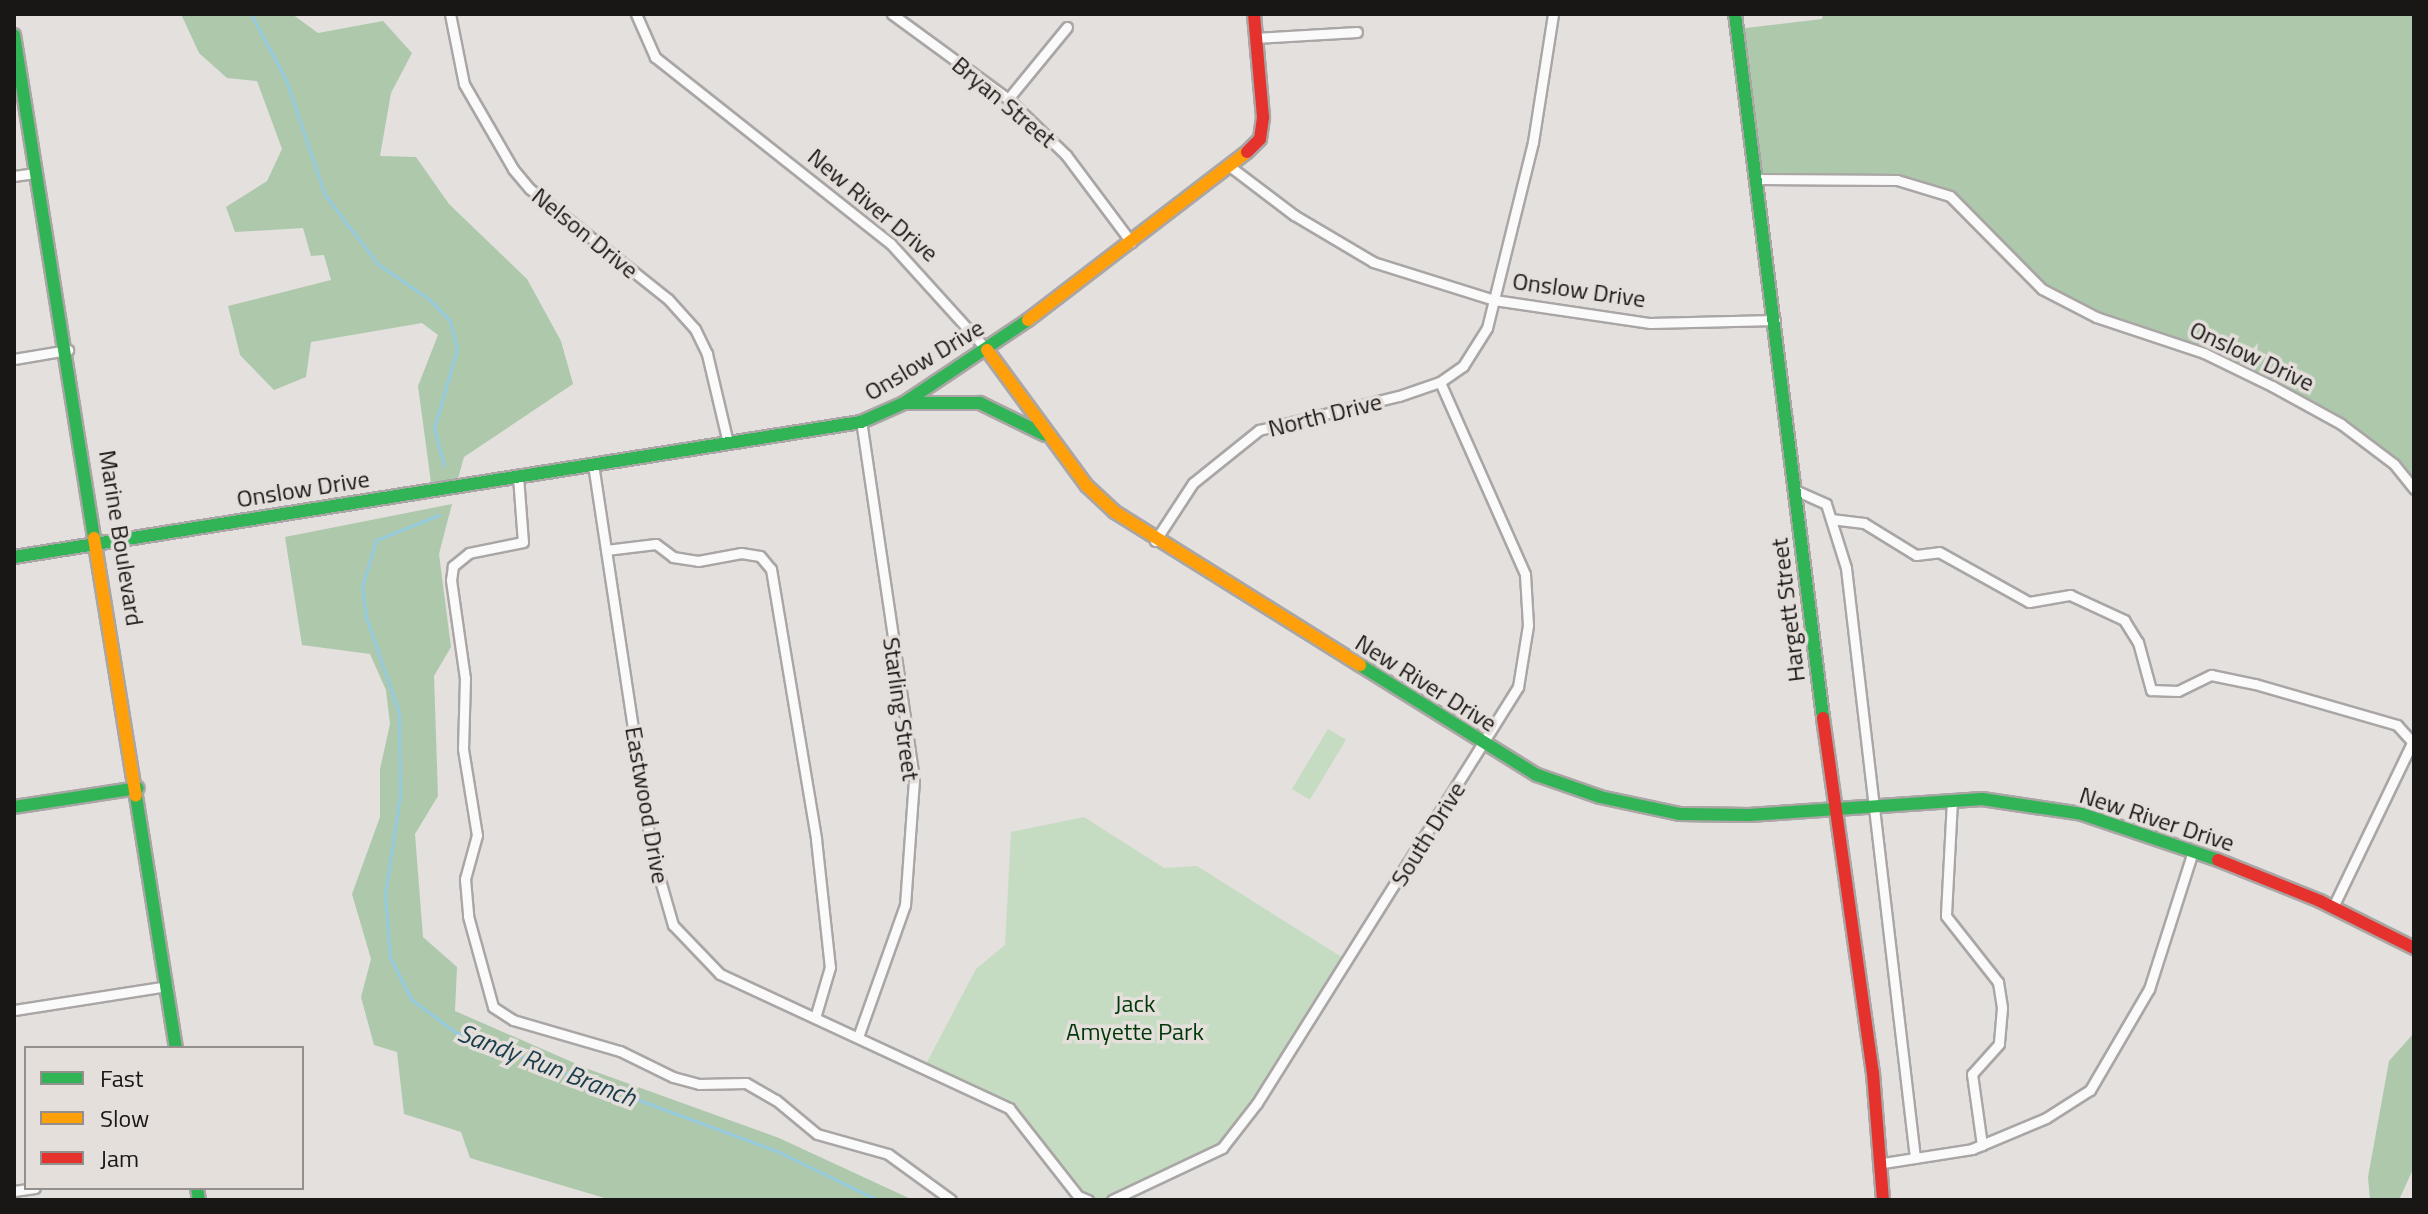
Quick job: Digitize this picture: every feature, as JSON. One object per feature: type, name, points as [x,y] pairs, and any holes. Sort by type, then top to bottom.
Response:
[{"type":"street","name":"Nelson Drive","points":[[450,14],[464,84],[513,169],[530,189],[668,299],[695,329],[707,354],[728,443]]},
{"type":"street","name":"New River Drive","points":[[636,14],[655,57],[890,243],[987,350],[1087,486],[1155,541],[1484,746],[1537,775],[1657,811],[1749,815],[1982,799],[2082,814],[2193,851],[2333,907],[2414,948]]},
{"type":"street","name":"Bryan Street","points":[[892,14],[1008,99],[1066,155],[1131,242]]},
{"type":"street","points":[[1232,168],[1260,139],[1263,117],[1254,14]]},
{"type":"street","points":[[1494,300],[1533,142],[1553,14]]},
{"type":"street","name":"Hargett Street","points":[[1735,14],[1759,179],[1834,809],[1883,1163],[1883,1200]]},
{"type":"street","points":[[1008,99],[1067,27]]},
{"type":"street","points":[[1255,38],[1357,32]]},
{"type":"street","name":"Marine Boulevard","points":[[14,35],[99,543],[176,1046]]},
{"type":"street","name":"Onslow Drive","points":[[14,557],[861,422],[904,403],[987,350],[1232,168],[1294,215],[1373,262],[1494,300],[1650,323],[1775,320]]},
{"type":"street","points":[[14,176],[36,173]]},
{"type":"street","name":"Onslow Drive","points":[[1759,179],[1897,180],[1950,196],[2042,289],[2096,317],[2204,353],[2272,386],[2341,424],[2394,464],[2414,489]]},
{"type":"street","name":"North Drive","points":[[1155,541],[1193,483],[1259,430],[1357,409],[1440,382],[1463,366],[1478,345],[1494,300]]},
{"type":"street","points":[[14,359],[68,350]]},
{"type":"street","name":"South Drive","points":[[1112,1200],[1222,1148],[1257,1103],[1484,746],[1518,687],[1528,625],[1525,574],[1440,382]]},
{"type":"street","points":[[904,403],[980,403],[1053,440]]},
{"type":"street","name":"Starling Street","points":[[858,1037],[905,905],[914,779],[861,422]]},
{"type":"street","name":"Eastwood Drive","points":[[593,464],[652,852],[673,925],[720,974],[1009,1108],[1078,1196],[1088,1200]]},
{"type":"street","points":[[518,476],[523,542],[469,553],[453,566],[451,580],[465,678],[463,749],[477,835],[465,879],[468,916],[493,1007],[513,1020],[620,1051],[673,1077],[699,1084],[746,1083],[776,1100],[817,1134],[888,1154],[951,1200]]},
{"type":"street","points":[[1795,490],[1826,504],[1846,568],[1915,1158]]},
{"type":"street","points":[[1831,519],[1864,523],[1916,555],[1939,552],[2029,602],[2070,595],[2124,620],[2138,642],[2151,690],[2178,691],[2211,675],[2255,684],[2397,725],[2413,742],[2333,907]]},
{"type":"street","points":[[606,550],[656,544],[673,557],[698,561],[741,553],[760,556],[771,569],[816,839],[830,967],[815,1018]]},
{"type":"street","points":[[14,807],[138,788]]},
{"type":"street","points":[[1952,800],[1946,916],[1998,982],[2002,1008],[1999,1044],[1972,1074],[1982,1145]]},
{"type":"street","points":[[1883,1163],[1982,1145],[2046,1118],[2090,1090],[2149,989],[2193,851]]},
{"type":"street","points":[[14,1010],[167,986]]},
{"type":"green space","points":[[181,14],[292,14],[318,33],[383,21],[412,53],[391,93],[380,156],[416,157],[449,204],[527,279],[561,341],[573,384],[464,457],[456,486],[432,490],[418,386],[438,335],[422,323],[311,342],[306,377],[274,390],[240,355],[228,306],[331,280],[324,255],[311,256],[303,228],[235,232],[226,207],[267,181],[282,149],[257,81],[227,78],[199,53]]},
{"type":"green space","points":[[1823,14],[2414,14],[2414,489],[2394,464],[2341,424],[2204,353],[2096,317],[2042,289],[1950,196],[1897,180],[1759,179],[1737,29],[1822,19]]},
{"type":"green space","points":[[452,504],[439,554],[451,647],[434,676],[438,796],[415,834],[423,937],[457,967],[455,1011],[588,1069],[779,1138],[913,1200],[611,1200],[470,1158],[461,1132],[404,1114],[397,1052],[374,1045],[361,997],[371,959],[352,894],[380,817],[380,769],[390,724],[386,690],[370,654],[302,645],[285,537]]},
{"type":"green space","points":[[1328,729],[1346,740],[1310,800],[1292,789]]},
{"type":"green space","name":"Jack Amyette Park","points":[[1084,817],[1164,868],[1197,866],[1348,961],[1222,1148],[1112,1200],[1078,1196],[1009,1108],[925,1066],[976,969],[1005,945],[1011,832]]},
{"type":"green space","points":[[2414,1033],[2414,1167],[2399,1200],[2370,1200],[2368,1177],[2389,1061]]},
{"type":"waterway","name":"Sandy Run Branch","points":[[251,14],[286,80],[325,195],[378,264],[429,299],[450,321],[457,349],[434,428],[444,466]]},
{"type":"waterway","name":"Sandy Run Branch","points":[[439,515],[376,540],[362,587],[366,617],[399,713],[400,796],[385,894],[390,957],[411,999],[455,1032],[779,1152],[878,1200]]},
{"type":"traffic: fast","points":[[1735,14],[1823,718]]},
{"type":"traffic: fast","points":[[14,35],[94,538]]},
{"type":"traffic: fast","points":[[14,557],[861,422],[904,403],[1028,320]]},
{"type":"traffic: fast","points":[[907,403],[980,403],[1045,435]]},
{"type":"traffic: fast","points":[[1360,665],[1537,775],[1600,797],[1679,814],[1749,815],[1982,799],[2082,814],[2218,860]]},
{"type":"traffic: fast","points":[[14,807],[138,788]]},
{"type":"traffic: fast","points":[[136,796],[176,1046]]},
{"type":"traffic: fast","points":[[197,1190],[199,1200]]},
{"type":"traffic: slow","points":[[1028,320],[1247,152]]},
{"type":"traffic: slow","points":[[987,350],[1087,486],[1115,512],[1360,665]]},
{"type":"traffic: slow","points":[[94,538],[136,796]]},
{"type":"traffic: jam","points":[[1247,152],[1260,139],[1263,117],[1254,14]]},
{"type":"traffic: jam","points":[[1823,718],[1873,1073],[1883,1200]]},
{"type":"traffic: jam","points":[[2218,860],[2320,901],[2414,948]]}]
